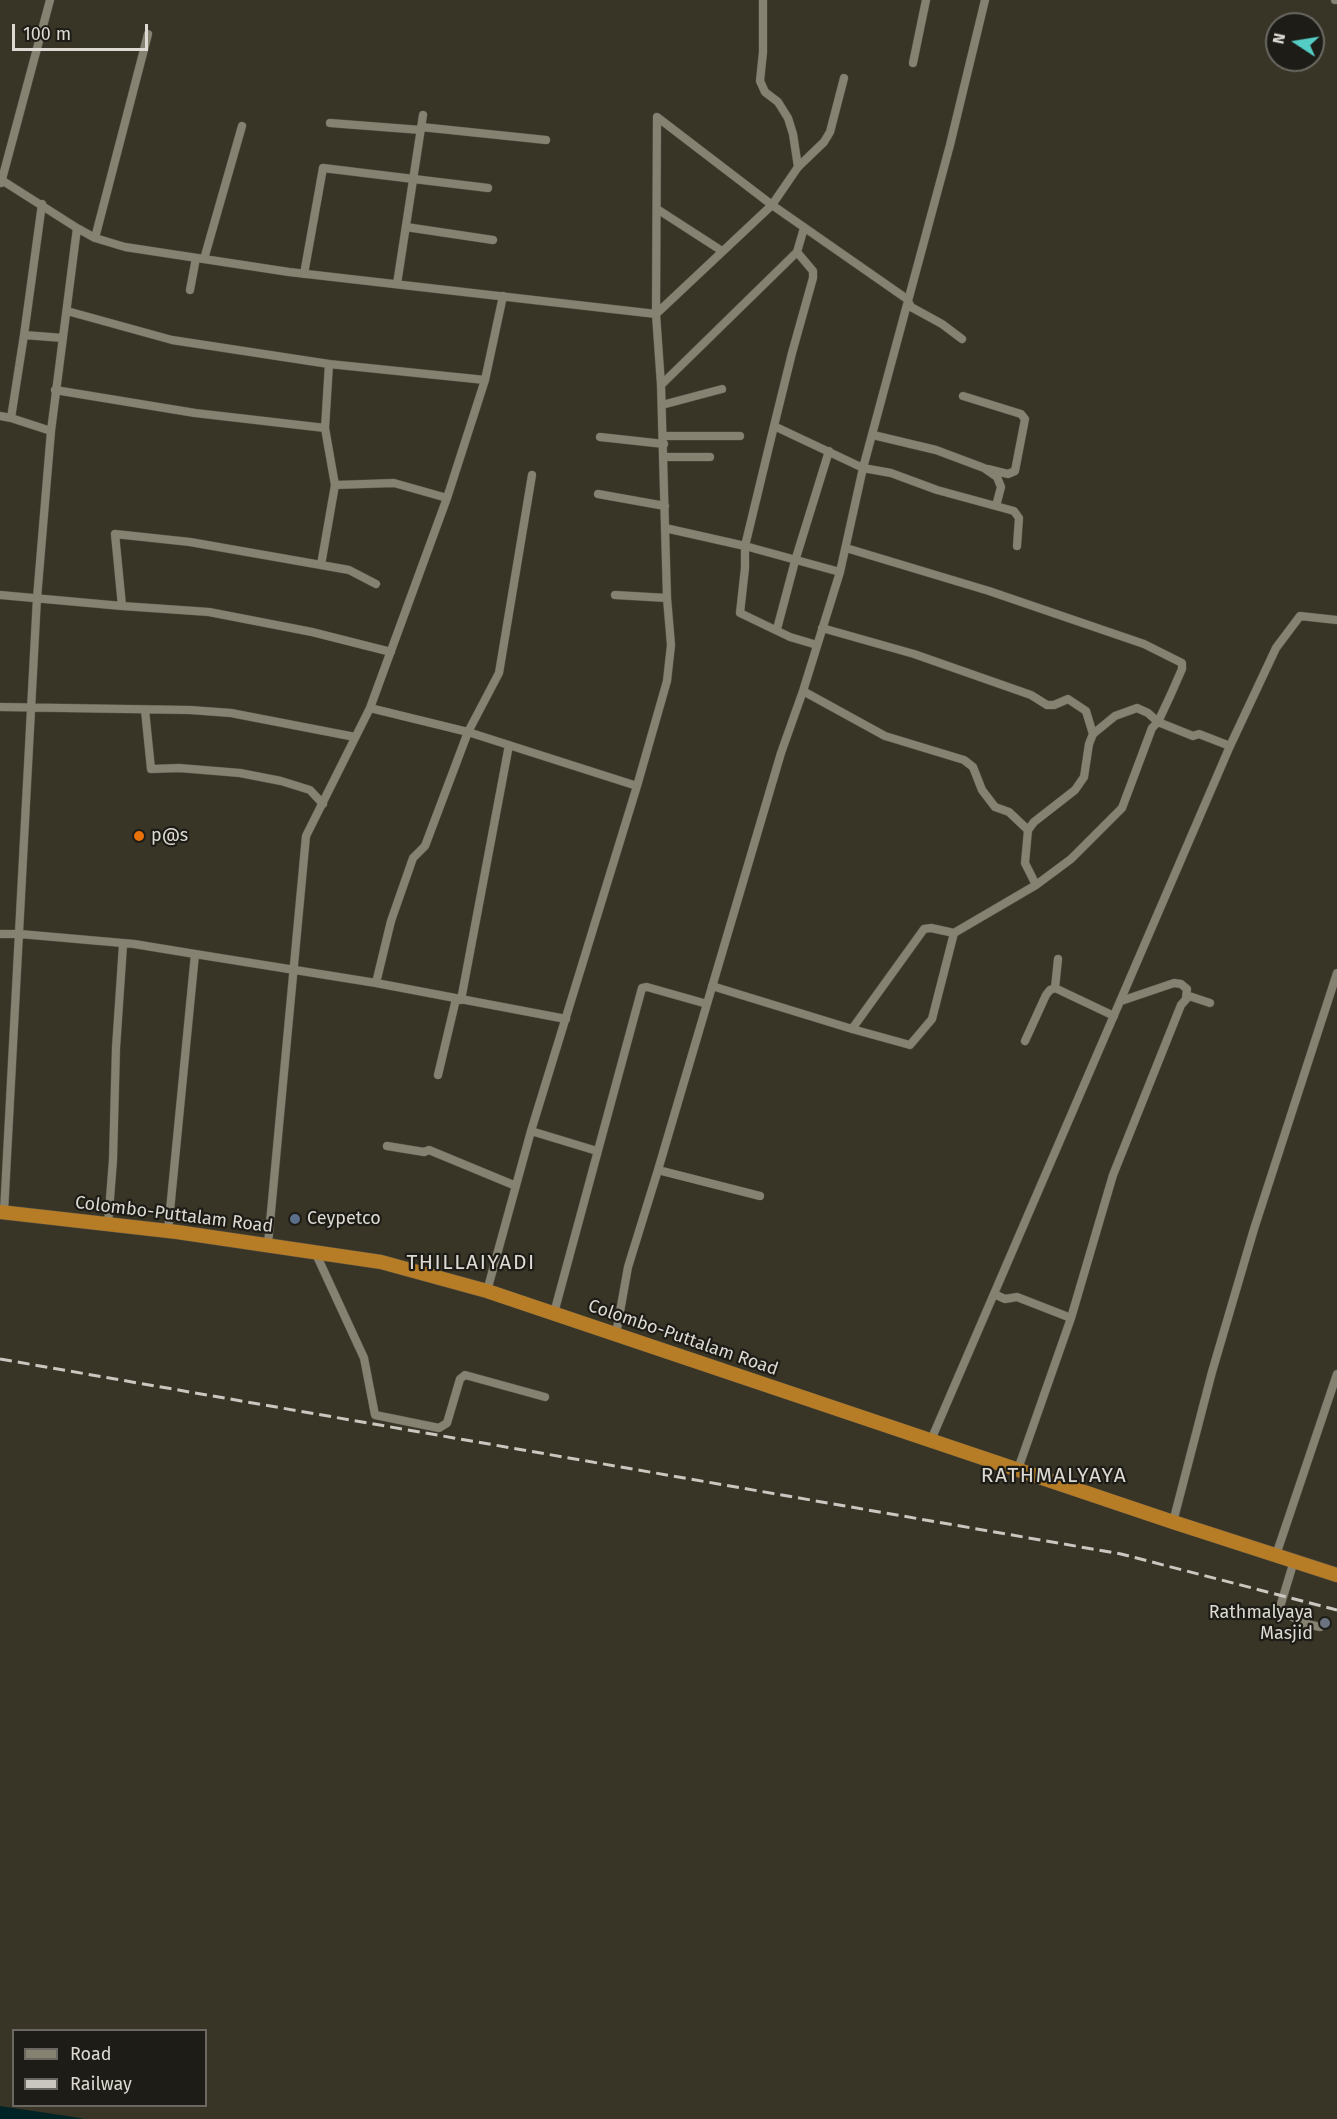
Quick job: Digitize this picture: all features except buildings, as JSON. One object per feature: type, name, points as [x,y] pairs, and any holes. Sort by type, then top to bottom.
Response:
[{"type":"highway","name":"Colombo-Puttalam Road","points":[[2,1212],[268,1244],[316,1254],[381,1262],[487,1291],[1337,1575]]},
{"type":"street","points":[[50,0],[1,181],[95,238],[125,247],[304,274],[656,314]]},
{"type":"street","points":[[764,0],[760,81],[765,92],[778,102],[788,118],[798,168]]},
{"type":"street","points":[[913,63],[926,0]]},
{"type":"street","points":[[616,1334],[628,1267],[781,753],[840,572],[863,468],[950,145],[985,0]]},
{"type":"street","points":[[95,238],[148,34]]},
{"type":"street","points":[[656,314],[772,205],[798,168],[824,142],[830,132],[844,78]]},
{"type":"street","points":[[397,284],[423,115]]},
{"type":"street","points":[[487,1291],[531,1131],[637,786],[666,681],[671,645],[667,598],[664,440],[656,314],[657,117],[772,205],[907,299],[911,307],[942,324],[962,339]]},
{"type":"street","points":[[330,123],[421,128],[546,140]]},
{"type":"street","points":[[190,290],[242,126]]},
{"type":"street","points":[[304,274],[323,168],[488,188]]},
{"type":"street","points":[[11,418],[42,204]]},
{"type":"street","points":[[657,209],[722,251]]},
{"type":"street","points":[[406,227],[493,240]]},
{"type":"street","points":[[2,1212],[20,934],[37,598],[55,390],[77,228]]},
{"type":"street","points":[[661,385],[797,252],[804,228]]},
{"type":"street","points":[[797,252],[813,271],[813,278],[745,546],[740,613],[790,637],[817,645]]},
{"type":"street","points":[[268,1244],[306,836],[370,708],[391,652],[447,498],[485,380],[503,296]]},
{"type":"street","points":[[67,311],[172,340],[329,364],[485,380]]},
{"type":"street","points":[[24,335],[63,338]]},
{"type":"street","points":[[321,565],[335,484],[325,428],[329,364]]},
{"type":"street","points":[[662,405],[722,389]]},
{"type":"street","points":[[55,390],[195,413],[325,428]]},
{"type":"street","points":[[873,435],[936,450],[984,468],[1008,474],[1015,471],[1025,419],[1021,414],[963,396]]},
{"type":"street","points":[[0,416],[51,431]]},
{"type":"street","points":[[774,426],[863,468],[891,473],[937,490],[1014,511],[1019,518],[1017,546]]},
{"type":"street","points":[[600,437],[664,440],[740,436]]},
{"type":"street","points":[[777,629],[829,451]]},
{"type":"street","points":[[664,457],[710,458]]},
{"type":"street","points":[[984,468],[997,477],[1001,487],[996,506]]},
{"type":"street","points":[[376,983],[391,921],[413,858],[425,846],[468,732],[499,673],[532,475]]},
{"type":"street","points":[[335,484],[394,483],[447,498]]},
{"type":"street","points":[[598,494],[665,506]]},
{"type":"street","points":[[665,528],[745,546],[840,572]]},
{"type":"street","points":[[122,606],[115,534],[190,542],[349,570],[376,584]]},
{"type":"street","points":[[846,548],[989,591],[1144,644],[1182,663],[1182,669],[1158,722],[1152,728],[1122,808],[1071,859],[1036,885],[954,933],[931,928],[924,929],[852,1029]]},
{"type":"street","points":[[0,595],[208,612],[312,632],[391,652]]},
{"type":"street","points":[[615,595],[667,598]]},
{"type":"street","points":[[931,1440],[1230,746],[1276,648],[1300,616],[1337,620]]},
{"type":"street","points":[[822,628],[924,657],[1031,695],[1047,705],[1054,705],[1068,699],[1076,702],[1086,711],[1093,734],[1084,777],[1075,790],[1034,822],[1028,830],[1025,863],[1036,885]]},
{"type":"street","points":[[803,691],[885,736],[964,760],[974,767],[982,790],[995,807],[1009,812],[1028,830]]},
{"type":"street","points":[[0,708],[190,710],[231,713],[355,737]]},
{"type":"street","points":[[370,708],[468,732],[637,786]]},
{"type":"street","points":[[1093,734],[1115,716],[1137,708],[1148,712],[1158,722],[1193,736],[1199,734],[1230,746]]},
{"type":"street","points":[[145,710],[151,769],[206,770],[271,779],[310,790],[322,804]]},
{"type":"street","points":[[438,1075],[459,1000],[509,745]]},
{"type":"street","points":[[712,986],[910,1046],[932,1019],[954,933]]},
{"type":"street","points":[[0,934],[123,945],[134,944],[376,983],[566,1019]]},
{"type":"street","points":[[10,1081],[20,934]]},
{"type":"street","points":[[108,1224],[123,945]]},
{"type":"street","points":[[168,1231],[195,954]]},
{"type":"street","points":[[1055,988],[1058,959]]},
{"type":"street","points":[[1173,1522],[1212,1372],[1254,1229],[1337,973]]},
{"type":"street","points":[[1018,1469],[1071,1318],[1113,1175],[1181,1005],[1186,998],[1187,988],[1174,983],[1121,1000]]},
{"type":"street","points":[[554,1313],[642,988],[647,987],[706,1004]]},
{"type":"street","points":[[1055,988],[1114,1016]]},
{"type":"street","points":[[1025,1041],[1046,995],[1055,988]]},
{"type":"street","points":[[1186,998],[1193,996],[1210,1003]]},
{"type":"street","points":[[531,1131],[597,1151]]},
{"type":"street","points":[[387,1146],[424,1152],[429,1150],[516,1186]]},
{"type":"street","points":[[658,1170],[760,1196]]},
{"type":"street","points":[[316,1254],[364,1358],[375,1415],[439,1428],[447,1423],[460,1379],[465,1375],[545,1397]]},
{"type":"street","points":[[994,1294],[1005,1299],[1017,1297],[1071,1318]]},
{"type":"street","points":[[1276,1555],[1337,1374]]},
{"type":"street","points":[[1294,1561],[1280,1606],[1284,1612],[1303,1623],[1320,1627]]},
{"type":"water","points":[[0,2106],[80,2118],[83,2119],[0,2119]]},
{"type":"railway","points":[[0,1359],[1121,1554],[1337,1610]]},
{"type":"place","name":"p@s","points":[[139,836]]},
{"type":"place","name":"Ceypetco","points":[[295,1219]]},
{"type":"place","name":"Rathmalyaya Masjid","points":[[1325,1623]]},
{"type":"district","name":"THILLAIYADI","points":[[471,1263]]},
{"type":"district","name":"RATHMALYAYA","points":[[1054,1476]]}]
